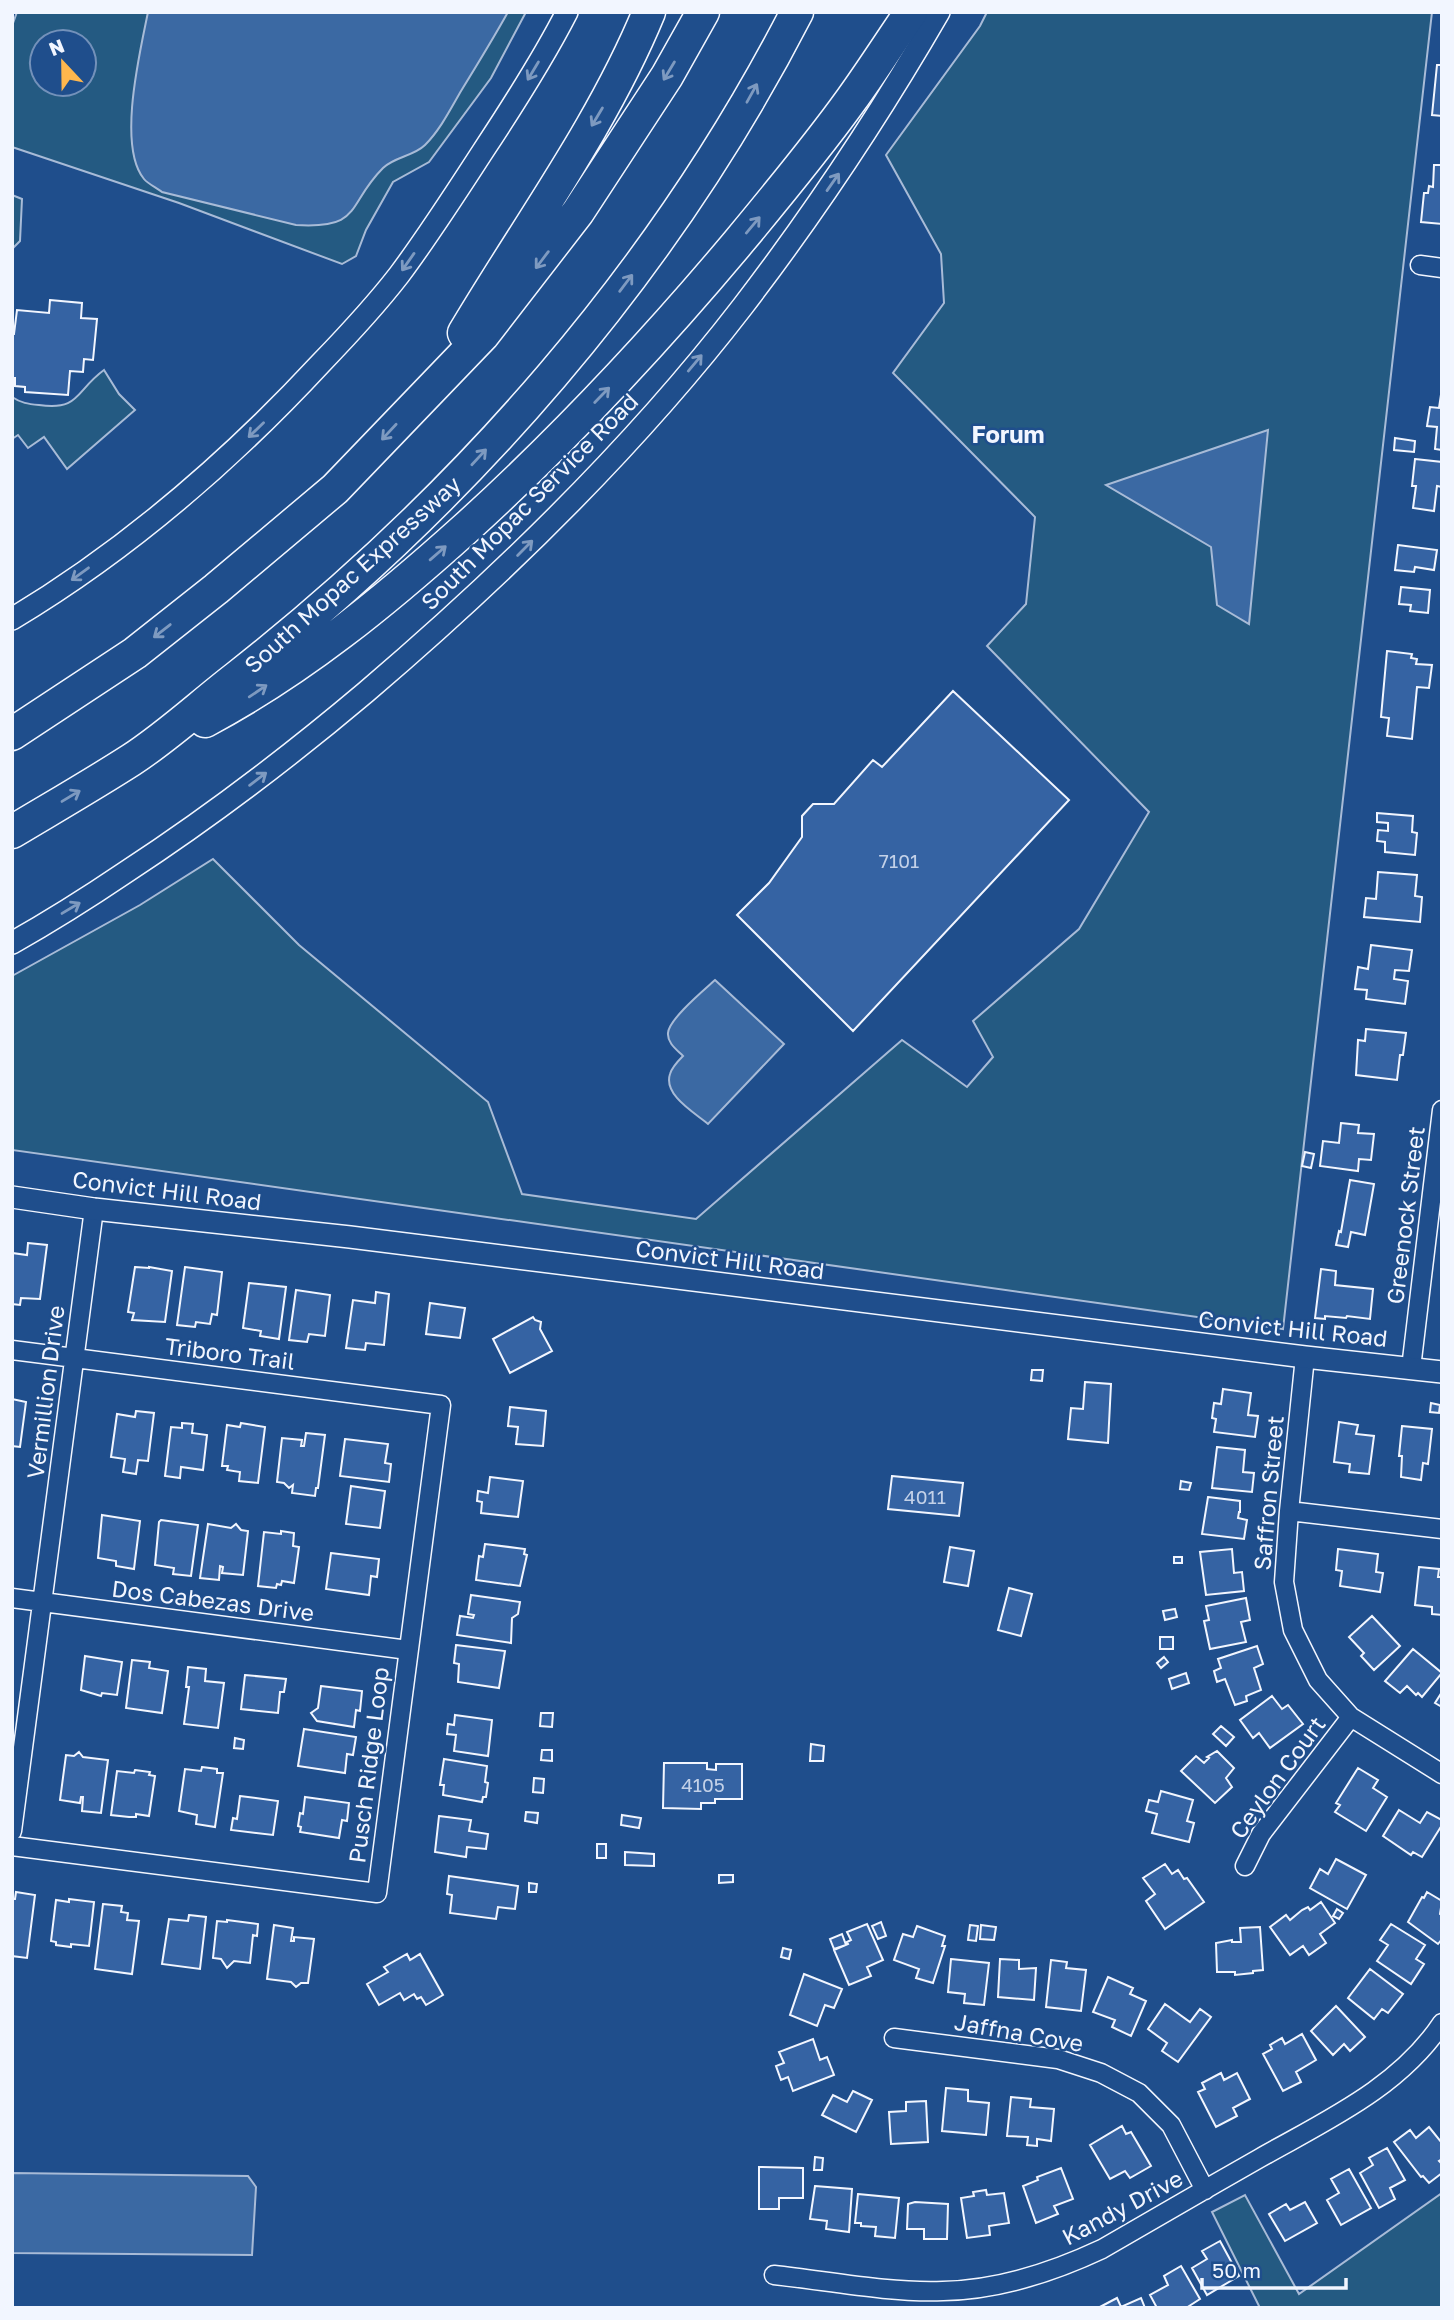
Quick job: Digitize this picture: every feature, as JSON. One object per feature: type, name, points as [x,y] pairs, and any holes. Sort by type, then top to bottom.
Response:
[{"type":"highway","points":[[436,382],[505,264],[607,100],[649,12]]},
{"type":"highway","points":[[12,734],[135,653],[335,489],[483,335],[578,212],[667,76],[703,12]]},
{"type":"highway","name":"South Mopac Expressway","points":[[12,832],[133,759],[273,649],[341,591],[426,511],[523,409],[590,330],[673,216],[738,117],[797,12]]},
{"type":"highway","points":[[133,759],[247,699],[337,637],[500,497],[563,436],[703,285],[851,101],[911,12]]},
{"type":"street","points":[[12,619],[47,598],[117,548],[184,495],[280,407],[356,325],[398,277],[438,219],[503,121],[567,12]]},
{"type":"street","name":"South Mopac Service Road","points":[[12,943],[165,846],[267,773],[442,627],[509,564],[654,412],[741,308],[855,151],[939,12]]},
{"type":"street","points":[[1420,265],[1442,268]]},
{"type":"street","name":"Greenock Street","points":[[1411,1368],[1442,1110]]},
{"type":"street","name":"Convict Hill Road","points":[[12,1197],[1442,1372]]},
{"type":"street","name":"Vermillion Drive","points":[[12,1831],[94,1209]]},
{"type":"street","name":"Triboro Trail","points":[[12,1350],[441,1405]]},
{"type":"street","name":"Saffron Street","points":[[1305,1357],[1284,1582],[1293,1630],[1318,1680],[1351,1717],[1442,1774]]},
{"type":"street","name":"Pusch Ridge Loop","points":[[12,1846],[377,1893],[441,1405]]},
{"type":"street","points":[[1289,1511],[1442,1528]]},
{"type":"street","name":"Dos Cabezas Drive","points":[[12,1598],[408,1650]]},
{"type":"street","name":"Ceylon Court","points":[[1245,1866],[1261,1834],[1351,1717]]},
{"type":"street","name":"Kandy Drive","points":[[774,2276],[917,2291],[969,2290],[1012,2282],[1073,2263],[1343,2111],[1391,2079],[1417,2055],[1442,2023]]},
{"type":"street","name":"Jaffna Cove","points":[[894,2038],[1058,2059],[1101,2073],[1139,2093],[1171,2125],[1205,2190]]},
{"type":"shaded area","points":[[17,12],[526,12],[491,78],[429,162],[393,182],[366,230],[356,256],[342,264],[179,203],[12,147],[12,26]]},
{"type":"shaded area","points":[[148,12],[508,12],[445,120],[430,139],[420,149],[383,168],[351,212],[343,218],[333,223],[296,225],[162,192],[144,179],[136,164],[131,122],[136,74]]},
{"type":"shaded area","points":[[987,12],[1432,12],[1283,1329],[12,1150],[12,976],[140,905],[213,859],[299,945],[488,1102],[522,1194],[696,1219],[902,1040],[967,1087],[993,1057],[973,1021],[1079,929],[1149,812],[987,646],[1026,604],[1035,517],[893,373],[944,303],[941,254],[886,155],[980,26]]},
{"type":"shaded area","points":[[12,195],[22,199],[20,241],[12,249]]},
{"type":"shaded area","points":[[104,370],[119,394],[135,410],[67,469],[44,437],[28,448],[18,435],[12,439],[12,397],[31,404],[62,405],[76,398]]},
{"type":"shaded area","points":[[1268,430],[1249,624],[1217,605],[1211,547],[1106,485]]},
{"type":"shaded area","points":[[715,980],[784,1044],[708,1124],[681,1103],[671,1089],[670,1074],[683,1056],[671,1043],[668,1033],[680,1013]]},
{"type":"shaded area","points":[[12,2173],[248,2176],[256,2187],[252,2255],[12,2253]]},
{"type":"shaded area","points":[[1442,2193],[1442,2308],[1260,2308],[1212,2212],[1245,2195],[1299,2294]]},
{"type":"building","points":[[1437,65],[1442,65],[1442,116],[1432,115]]},
{"type":"building","points":[[1434,165],[1442,165],[1442,224],[1421,222],[1424,193],[1428,193],[1429,186],[1433,187]]},
{"type":"building","points":[[50,300],[82,303],[81,318],[97,319],[93,360],[84,359],[83,372],[70,371],[68,395],[25,392],[25,387],[15,386],[15,378],[12,378],[12,334],[17,310],[49,313]]},
{"type":"building","points":[[1442,388],[1442,450],[1435,449],[1437,427],[1427,426],[1430,407],[1439,408]]},
{"type":"building","points":[[1395,438],[1415,441],[1414,452],[1394,450]]},
{"type":"building","points":[[1415,459],[1442,462],[1442,487],[1437,486],[1434,511],[1413,508],[1416,486],[1412,486]]},
{"type":"building","points":[[1398,545],[1437,550],[1434,570],[1415,567],[1414,572],[1395,570]]},
{"type":"building","points":[[1401,587],[1430,590],[1428,613],[1410,611],[1411,605],[1399,604]]},
{"type":"building","points":[[1387,651],[1412,654],[1411,658],[1417,659],[1416,664],[1432,665],[1429,688],[1417,687],[1412,739],[1387,736],[1389,718],[1381,717]]},
{"type":"building","points":[[953,691],[1069,800],[853,1031],[737,915],[769,883],[802,837],[802,816],[813,804],[834,804],[873,760],[882,767]]},
{"type":"building","points":[[1377,813],[1413,816],[1412,832],[1417,833],[1415,855],[1385,852],[1385,842],[1377,841],[1378,830],[1388,831],[1388,823],[1377,822]]},
{"type":"building","points":[[1378,872],[1417,875],[1415,896],[1422,897],[1420,922],[1364,917],[1366,898],[1376,899]]},
{"type":"building","points":[[1371,945],[1412,950],[1409,971],[1395,970],[1394,979],[1408,981],[1405,1004],[1366,999],[1367,990],[1355,989],[1358,967],[1368,969]]},
{"type":"building","points":[[1366,1029],[1406,1033],[1397,1080],[1356,1075],[1358,1040],[1365,1041]]},
{"type":"building","points":[[1341,1123],[1359,1125],[1358,1133],[1374,1134],[1371,1160],[1359,1159],[1358,1171],[1320,1166],[1323,1141],[1339,1143]]},
{"type":"building","points":[[1305,1152],[1314,1154],[1311,1168],[1302,1166]]},
{"type":"building","points":[[1350,1180],[1374,1184],[1365,1235],[1351,1232],[1348,1247],[1336,1245],[1339,1231],[1341,1232]]},
{"type":"building","points":[[28,1243],[47,1245],[40,1299],[21,1298],[20,1305],[12,1304],[12,1253],[27,1255]]},
{"type":"building","points":[[135,1267],[172,1271],[165,1322],[132,1320],[134,1313],[128,1312]]},
{"type":"building","points":[[185,1267],[222,1272],[217,1315],[212,1314],[210,1324],[196,1322],[195,1327],[177,1325]]},
{"type":"building","points":[[1321,1269],[1336,1271],[1335,1285],[1373,1289],[1370,1319],[1347,1316],[1315,1318]]},
{"type":"building","points":[[249,1283],[286,1287],[279,1339],[260,1336],[261,1331],[243,1328]]},
{"type":"building","points":[[296,1290],[330,1295],[325,1336],[309,1334],[307,1342],[289,1340]]},
{"type":"building","points":[[376,1292],[389,1294],[384,1345],[366,1343],[365,1350],[346,1348],[353,1300],[375,1303]]},
{"type":"building","points":[[430,1303],[465,1308],[460,1338],[426,1334]]},
{"type":"building","points":[[533,1317],[541,1322],[540,1329],[552,1351],[510,1373],[493,1339]]},
{"type":"building","points":[[1032,1370],[1043,1370],[1042,1381],[1031,1380]]},
{"type":"building","points":[[1085,1382],[1111,1384],[1108,1443],[1068,1439],[1071,1408],[1083,1409]]},
{"type":"building","points":[[1223,1389],[1251,1393],[1248,1415],[1258,1416],[1255,1437],[1214,1432],[1214,1403],[1221,1404]]},
{"type":"building","points":[[12,1399],[26,1402],[20,1447],[12,1446]]},
{"type":"building","points":[[1431,1403],[1440,1405],[1439,1413],[1430,1412]]},
{"type":"building","points":[[510,1407],[546,1411],[543,1446],[516,1444],[518,1427],[508,1426]]},
{"type":"building","points":[[136,1411],[154,1413],[148,1461],[138,1460],[136,1474],[123,1472],[125,1459],[111,1457],[117,1414],[135,1417]]},
{"type":"building","points":[[1339,1422],[1358,1425],[1356,1434],[1374,1436],[1369,1474],[1349,1472],[1350,1464],[1334,1462]]},
{"type":"building","points":[[182,1423],[193,1424],[192,1433],[207,1435],[203,1470],[181,1467],[180,1478],[165,1476],[171,1427],[182,1428]]},
{"type":"building","points":[[241,1423],[265,1427],[258,1483],[239,1481],[240,1472],[227,1470],[228,1466],[222,1466],[227,1425],[240,1427]]},
{"type":"building","points":[[1402,1426],[1432,1429],[1428,1464],[1423,1463],[1421,1480],[1401,1477],[1402,1456],[1399,1456]]},
{"type":"building","points":[[306,1433],[325,1435],[315,1496],[292,1493],[293,1485],[289,1488],[284,1483],[277,1482],[282,1438],[302,1440],[301,1446],[304,1446]]},
{"type":"building","points":[[345,1439],[388,1444],[385,1463],[391,1464],[389,1482],[340,1476]]},
{"type":"building","points":[[1217,1447],[1245,1450],[1243,1472],[1254,1473],[1252,1492],[1212,1488]]},
{"type":"building","points":[[892,1476],[963,1483],[959,1516],[888,1509]]},
{"type":"building","points":[[490,1477],[523,1481],[518,1517],[481,1513],[482,1502],[477,1501],[478,1491],[488,1493]]},
{"type":"building","points":[[1181,1481],[1191,1483],[1189,1490],[1180,1489]]},
{"type":"building","points":[[351,1486],[385,1491],[380,1528],[346,1524]]},
{"type":"building","points":[[1208,1497],[1240,1501],[1238,1518],[1247,1520],[1244,1539],[1202,1534]]},
{"type":"building","points":[[102,1515],[140,1521],[134,1569],[116,1566],[116,1561],[98,1558]]},
{"type":"building","points":[[161,1520],[198,1525],[191,1576],[173,1574],[174,1568],[155,1565]]},
{"type":"building","points":[[208,1524],[231,1528],[236,1524],[241,1530],[248,1531],[243,1575],[222,1573],[223,1567],[220,1566],[219,1580],[200,1578]]},
{"type":"building","points":[[281,1531],[294,1533],[293,1546],[299,1547],[294,1583],[282,1581],[276,1588],[258,1586],[264,1532],[281,1534]]},
{"type":"building","points":[[485,1544],[525,1549],[524,1554],[527,1555],[520,1586],[476,1580],[479,1556],[483,1557]]},
{"type":"building","points":[[950,1547],[974,1551],[968,1586],[944,1582]]},
{"type":"building","points":[[1232,1549],[1234,1573],[1242,1572],[1244,1591],[1206,1595],[1200,1552]]},
{"type":"building","points":[[1338,1549],[1378,1554],[1376,1572],[1383,1573],[1380,1592],[1340,1586],[1342,1571],[1336,1570]]},
{"type":"building","points":[[331,1553],[379,1559],[377,1577],[371,1576],[369,1595],[326,1589]]},
{"type":"building","points":[[1174,1557],[1182,1557],[1182,1563],[1174,1563]]},
{"type":"building","points":[[1419,1567],[1439,1569],[1438,1577],[1442,1577],[1442,1615],[1432,1614],[1432,1607],[1415,1605]]},
{"type":"building","points":[[1009,1588],[1032,1594],[1021,1636],[998,1630]]},
{"type":"building","points":[[471,1595],[520,1602],[518,1614],[512,1618],[511,1643],[457,1635],[460,1616],[473,1618],[474,1615],[468,1614]]},
{"type":"building","points":[[1246,1598],[1250,1620],[1241,1622],[1246,1642],[1210,1649],[1204,1621],[1209,1620],[1206,1606]]},
{"type":"building","points":[[1175,1609],[1177,1617],[1165,1620],[1163,1611]]},
{"type":"building","points":[[1372,1616],[1400,1646],[1374,1670],[1361,1656],[1364,1653],[1349,1637]]},
{"type":"building","points":[[1160,1637],[1173,1637],[1173,1649],[1160,1649]]},
{"type":"building","points":[[456,1645],[505,1651],[499,1688],[458,1682],[459,1664],[454,1663]]},
{"type":"building","points":[[1257,1646],[1263,1664],[1254,1668],[1261,1690],[1246,1696],[1247,1701],[1235,1705],[1225,1679],[1217,1682],[1214,1671],[1221,1668],[1218,1659]]},
{"type":"building","points":[[1413,1649],[1442,1673],[1422,1697],[1407,1686],[1400,1693],[1385,1681]]},
{"type":"building","points":[[85,1656],[122,1662],[117,1695],[102,1693],[101,1696],[81,1690]]},
{"type":"building","points":[[1164,1657],[1168,1662],[1161,1668],[1157,1663]]},
{"type":"building","points":[[132,1660],[150,1662],[149,1668],[168,1671],[162,1713],[126,1708]]},
{"type":"building","points":[[188,1667],[206,1669],[205,1681],[224,1683],[218,1728],[184,1724],[189,1687],[186,1687]]},
{"type":"building","points":[[1186,1673],[1189,1683],[1172,1689],[1169,1679]]},
{"type":"building","points":[[245,1675],[286,1679],[284,1692],[280,1692],[278,1713],[241,1709]]},
{"type":"building","points":[[321,1686],[362,1691],[360,1711],[356,1710],[354,1727],[317,1721],[311,1713],[318,1708]]},
{"type":"building","points":[[1442,1692],[1442,1707],[1435,1703]]},
{"type":"building","points":[[1272,1696],[1282,1709],[1288,1705],[1303,1724],[1270,1748],[1259,1733],[1253,1738],[1240,1720]]},
{"type":"building","points":[[541,1713],[553,1713],[552,1727],[540,1726]]},
{"type":"building","points":[[455,1715],[492,1720],[488,1756],[454,1751],[456,1735],[447,1734],[448,1724],[454,1725]]},
{"type":"building","points":[[1221,1726],[1234,1737],[1226,1746],[1213,1734]]},
{"type":"building","points":[[304,1729],[356,1737],[353,1755],[347,1754],[345,1773],[298,1766]]},
{"type":"building","points":[[235,1738],[244,1740],[243,1749],[234,1748]]},
{"type":"building","points":[[811,1744],[824,1746],[823,1761],[810,1761]]},
{"type":"building","points":[[542,1750],[552,1750],[552,1761],[541,1760]]},
{"type":"building","points":[[1217,1751],[1234,1768],[1226,1778],[1232,1787],[1215,1803],[1181,1771],[1196,1756],[1204,1763],[1209,1758],[1207,1757]]},
{"type":"building","points":[[79,1752],[83,1757],[108,1760],[101,1813],[82,1811],[83,1797],[80,1803],[60,1800],[66,1755],[74,1756]]},
{"type":"building","points":[[444,1759],[487,1766],[485,1782],[488,1783],[486,1797],[483,1797],[482,1802],[443,1795],[444,1785],[440,1785]]},
{"type":"building","points":[[664,1763],[707,1763],[707,1769],[716,1770],[716,1764],[742,1764],[742,1799],[715,1799],[715,1803],[701,1803],[701,1809],[663,1808]]},
{"type":"building","points":[[202,1767],[217,1769],[217,1773],[223,1773],[215,1827],[196,1824],[197,1815],[179,1811],[185,1769],[201,1771]]},
{"type":"building","points":[[1358,1768],[1378,1780],[1373,1788],[1387,1797],[1366,1831],[1335,1812],[1340,1805],[1336,1803]]},
{"type":"building","points":[[135,1770],[150,1772],[149,1775],[155,1776],[149,1816],[111,1815],[117,1771],[134,1773]]},
{"type":"building","points":[[534,1778],[544,1779],[543,1793],[533,1792]]},
{"type":"building","points":[[1161,1791],[1193,1800],[1187,1821],[1194,1823],[1189,1842],[1152,1833],[1157,1814],[1146,1811],[1149,1800],[1158,1802]]},
{"type":"building","points":[[240,1796],[278,1801],[273,1835],[231,1830],[233,1818],[237,1819]]},
{"type":"building","points":[[305,1797],[349,1803],[347,1821],[342,1820],[339,1838],[300,1832],[301,1827],[298,1826]]},
{"type":"building","points":[[1399,1810],[1420,1823],[1427,1812],[1442,1820],[1442,1825],[1422,1857],[1413,1852],[1411,1855],[1383,1836]]},
{"type":"building","points":[[526,1812],[538,1813],[537,1823],[525,1821]]},
{"type":"building","points":[[622,1815],[641,1818],[639,1828],[621,1825]]},
{"type":"building","points":[[439,1816],[471,1820],[469,1831],[488,1834],[486,1849],[467,1847],[466,1857],[435,1852]]},
{"type":"building","points":[[597,1844],[606,1844],[606,1858],[597,1858]]},
{"type":"building","points":[[625,1852],[654,1854],[654,1866],[625,1865]]},
{"type":"building","points":[[1336,1859],[1366,1875],[1347,1909],[1310,1888],[1320,1869],[1328,1874]]},
{"type":"building","points":[[1165,1864],[1172,1874],[1178,1870],[1184,1879],[1187,1878],[1204,1902],[1165,1929],[1146,1901],[1155,1894],[1143,1878]]},
{"type":"building","points":[[719,1875],[733,1875],[733,1882],[719,1883]]},
{"type":"building","points":[[449,1876],[518,1886],[515,1909],[498,1907],[496,1919],[450,1913],[452,1895],[447,1894]]},
{"type":"building","points":[[529,1883],[537,1884],[536,1892],[529,1892]]},
{"type":"building","points":[[16,1892],[35,1895],[27,1958],[12,1956],[12,1899],[15,1899]]},
{"type":"building","points":[[1427,1892],[1442,1901],[1442,1939],[1438,1944],[1408,1922]]},
{"type":"building","points":[[69,1899],[94,1902],[89,1946],[71,1944],[71,1947],[56,1945],[56,1942],[51,1941],[56,1900],[69,1902]]},
{"type":"building","points":[[1321,1902],[1335,1923],[1320,1934],[1326,1943],[1309,1955],[1303,1946],[1290,1955],[1270,1927],[1286,1915],[1290,1920],[1302,1910],[1308,1907],[1310,1910]]},
{"type":"building","points":[[103,1904],[122,1906],[121,1912],[128,1913],[127,1920],[139,1921],[132,1974],[95,1969]]},
{"type":"building","points":[[1337,1909],[1343,1913],[1339,1919],[1333,1916]]},
{"type":"building","points":[[189,1915],[206,1917],[200,1969],[162,1964],[169,1919],[188,1921]]},
{"type":"building","points":[[217,1921],[258,1924],[257,1936],[253,1935],[250,1963],[234,1961],[227,1968],[221,1959],[213,1958]]},
{"type":"building","points":[[881,1922],[886,1936],[878,1939],[872,1926]]},
{"type":"building","points":[[867,1924],[883,1960],[867,1967],[871,1976],[849,1985],[834,1950],[851,1940],[847,1932]]},
{"type":"building","points":[[1391,1924],[1425,1945],[1416,1959],[1424,1964],[1411,1984],[1377,1961],[1388,1945],[1380,1940]]},
{"type":"building","points":[[274,1925],[293,1928],[291,1941],[294,1941],[294,1937],[314,1939],[308,1983],[301,1983],[296,1987],[291,1982],[267,1979]]},
{"type":"building","points":[[970,1925],[978,1926],[976,1941],[968,1940]]},
{"type":"building","points":[[981,1925],[996,1927],[994,1940],[980,1939]]},
{"type":"building","points":[[917,1926],[945,1936],[942,1946],[945,1946],[933,1983],[916,1978],[919,1969],[894,1960],[903,1934],[913,1937]]},
{"type":"building","points":[[1260,1927],[1263,1970],[1235,1975],[1235,1972],[1217,1972],[1216,1943],[1232,1940],[1241,1942],[1240,1928]]},
{"type":"building","points":[[842,1934],[846,1945],[834,1949],[830,1939]]},
{"type":"building","points":[[783,1948],[791,1950],[789,1959],[781,1957]]},
{"type":"building","points":[[407,1954],[410,1960],[420,1954],[443,1995],[426,2005],[421,1997],[417,1999],[414,1994],[404,2000],[400,1993],[379,2005],[367,1984],[388,1972],[384,1967]]},
{"type":"building","points":[[951,1959],[989,1963],[984,2005],[964,2003],[965,1994],[948,1992]]},
{"type":"building","points":[[1000,1959],[1019,1960],[1019,1969],[1036,1968],[1034,2000],[998,1997]]},
{"type":"building","points":[[1051,1960],[1067,1962],[1066,1968],[1086,1970],[1081,2011],[1046,2007]]},
{"type":"building","points":[[1370,1969],[1403,1994],[1388,2013],[1382,2009],[1374,2019],[1348,1998]]},
{"type":"building","points":[[804,1974],[842,1989],[834,2008],[825,2005],[817,2026],[790,2015]]},
{"type":"building","points":[[1108,1977],[1133,1988],[1130,1994],[1146,2001],[1131,2036],[1112,2027],[1115,2020],[1093,2012]]},
{"type":"building","points":[[1165,2004],[1190,2022],[1200,2009],[1211,2017],[1178,2062],[1162,2051],[1167,2043],[1148,2029]]},
{"type":"building","points":[[1336,2006],[1365,2037],[1350,2051],[1344,2044],[1333,2055],[1311,2031]]},
{"type":"building","points":[[1302,2034],[1316,2060],[1296,2072],[1301,2082],[1283,2091],[1263,2054],[1272,2049],[1270,2045],[1282,2038],[1285,2044]]},
{"type":"building","points":[[813,2039],[820,2060],[827,2057],[834,2075],[793,2091],[788,2077],[781,2080],[776,2066],[784,2063],[779,2052]]},
{"type":"building","points":[[1221,2073],[1224,2080],[1237,2073],[1250,2099],[1233,2108],[1237,2116],[1216,2127],[1198,2092],[1205,2089],[1202,2083]]},
{"type":"building","points":[[946,2088],[968,2090],[968,2101],[989,2103],[986,2135],[942,2131]]},
{"type":"building","points":[[853,2091],[872,2100],[856,2132],[822,2115],[833,2095],[847,2102]]},
{"type":"building","points":[[1011,2097],[1031,2099],[1030,2107],[1054,2109],[1051,2141],[1037,2139],[1037,2146],[1027,2145],[1028,2137],[1007,2136]]},
{"type":"building","points":[[926,2101],[928,2142],[891,2144],[889,2112],[906,2111],[906,2102]]},
{"type":"building","points":[[1122,2126],[1126,2134],[1131,2132],[1151,2166],[1130,2178],[1125,2171],[1110,2179],[1090,2145]]},
{"type":"building","points":[[1429,2127],[1442,2143],[1442,2159],[1439,2161],[1442,2164],[1442,2173],[1429,2183],[1421,2177],[1394,2142],[1410,2130],[1416,2138]]},
{"type":"building","points":[[1387,2148],[1405,2180],[1390,2188],[1395,2199],[1379,2208],[1360,2173],[1373,2165],[1369,2158]]},
{"type":"building","points":[[815,2157],[823,2158],[822,2170],[814,2170]]},
{"type":"building","points":[[759,2167],[803,2168],[803,2198],[779,2198],[779,2209],[759,2209]]},
{"type":"building","points":[[1061,2168],[1073,2199],[1054,2206],[1058,2214],[1036,2223],[1023,2186],[1038,2180],[1037,2177]]},
{"type":"building","points":[[1349,2169],[1371,2208],[1341,2225],[1327,2200],[1339,2193],[1331,2179]]},
{"type":"building","points":[[815,2186],[852,2189],[849,2232],[826,2229],[827,2221],[810,2219]]},
{"type":"building","points":[[986,2190],[987,2195],[1004,2193],[1009,2223],[989,2226],[990,2235],[967,2238],[961,2198]]},
{"type":"building","points":[[858,2194],[899,2198],[895,2238],[875,2236],[876,2227],[855,2223]]},
{"type":"building","points":[[1305,2202],[1317,2223],[1285,2241],[1269,2214],[1286,2204],[1290,2210]]},
{"type":"building","points":[[908,2204],[948,2204],[947,2239],[924,2239],[924,2229],[907,2229]]},
{"type":"building","points":[[1220,2241],[1239,2276],[1207,2295],[1192,2268],[1207,2259],[1202,2251]]},
{"type":"building","points":[[1181,2266],[1200,2299],[1186,2308],[1157,2308],[1150,2295],[1168,2285],[1164,2276]]},
{"type":"building","points":[[1117,2298],[1121,2307],[1141,2298],[1145,2308],[1098,2308]]},
{"type":"district","name":"Forum","points":[[1008,433]]}]
